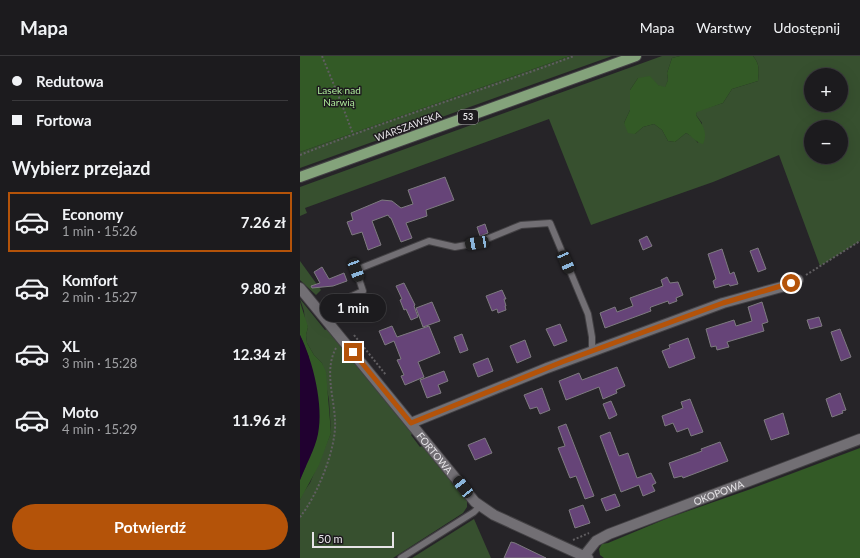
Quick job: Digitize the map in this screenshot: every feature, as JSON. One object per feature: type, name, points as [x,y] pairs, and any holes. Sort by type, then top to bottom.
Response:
[{"type":"main road","name":"WARSZAWSKA","points":[[300,178],[636,56]]},
{"type":"street","points":[[411,423],[592,351],[723,303],[785,286],[798,280]]},
{"type":"street","name":"FORTOWA","points":[[300,288],[480,506],[494,515],[586,557]]},
{"type":"street","name":"OKOPOWA","points":[[586,557],[596,541],[609,534],[860,439]]},
{"type":"lane","points":[[320,311],[363,291],[356,270],[429,241],[455,247],[477,243],[521,225],[550,223],[588,314],[592,338],[592,351]]},
{"type":"lane","points":[[401,558],[474,512],[480,506]]},
{"type":"path","points":[[322,56],[353,134]]},
{"type":"path","points":[[300,155],[353,134],[504,82],[574,56]]},
{"type":"path","points":[[798,280],[860,241]]},
{"type":"path","points":[[300,518],[310,504],[325,469],[334,441],[335,422],[330,372],[331,362],[335,350],[344,340]]},
{"type":"green space","name":"Lasek nad Narwią","points":[[300,56],[570,56],[300,152]]},
{"type":"green space","points":[[570,56],[612,56],[300,168],[300,152]]},
{"type":"green space","points":[[662,56],[680,56],[672,58],[667,73],[668,80],[665,88],[638,78],[630,90],[630,110],[624,123],[635,134],[643,127],[654,124],[662,130],[668,141],[675,142],[686,133],[693,137],[698,143],[702,123],[696,115],[697,111],[723,103],[732,89],[758,81],[758,65],[753,56],[860,56],[860,241],[820,266],[779,155],[713,182],[591,225],[549,119],[305,208],[307,213],[300,216],[300,187]]},
{"type":"green space","points":[[680,56],[753,56],[758,65],[758,81],[732,89],[723,103],[697,112],[696,115],[703,126],[705,133],[703,144],[686,133],[675,142],[668,141],[662,130],[654,124],[643,127],[635,134],[628,133],[624,123],[630,110],[630,90],[638,78],[650,76],[658,85],[665,87],[668,80],[667,73],[672,58]]},
{"type":"green space","points":[[300,261],[321,290],[316,295],[300,280]]},
{"type":"green space","points":[[300,299],[325,330],[329,328],[413,433],[411,435],[420,447],[424,445],[467,498],[467,507],[463,513],[393,558],[300,558],[300,500],[310,483],[331,433],[329,400],[322,363],[314,355],[307,343],[306,335],[308,327],[305,321],[304,311]]},
{"type":"green space","points":[[300,302],[308,327],[306,335],[307,343],[314,355],[322,363],[326,372],[331,433],[319,465],[300,500],[300,480],[306,466],[309,357],[300,335]]},
{"type":"green space","points":[[860,448],[860,558],[604,558],[600,555],[599,549],[602,544],[608,543],[668,518]]},
{"type":"green space","points":[[474,519],[491,558],[412,558]]},
{"type":"shaded area","points":[[300,335],[313,370],[320,410],[317,440],[300,480]]},
{"type":"building","points":[[445,177],[454,200],[426,210],[427,216],[406,223],[412,238],[401,242],[391,218],[388,215],[372,221],[381,245],[368,250],[362,232],[352,235],[347,222],[353,220],[351,213],[382,200],[392,201],[401,208],[413,204],[408,190]]},
{"type":"building","points":[[485,224],[488,233],[480,236],[477,227]]},
{"type":"building","points":[[647,236],[652,246],[643,250],[639,240]]},
{"type":"building","points":[[758,248],[766,269],[758,272],[750,251]]},
{"type":"building","points":[[722,249],[730,274],[734,272],[738,284],[730,286],[729,284],[715,288],[713,281],[716,279],[708,254]]},
{"type":"building","points":[[322,267],[329,279],[344,273],[347,281],[333,286],[312,288],[311,286],[320,283],[314,272]]},
{"type":"building","points":[[667,277],[670,283],[678,282],[683,295],[676,298],[677,301],[669,304],[668,301],[651,307],[651,311],[605,328],[600,313],[615,307],[617,312],[633,306],[630,298],[663,286],[661,280]]},
{"type":"building","points":[[404,283],[415,305],[414,306],[418,317],[411,320],[406,309],[404,310],[400,300],[402,299],[396,286]]},
{"type":"building","points":[[502,290],[506,299],[504,299],[506,310],[498,313],[497,309],[492,311],[486,296]]},
{"type":"building","points":[[372,302],[378,316],[365,321],[359,307]]},
{"type":"building","points":[[432,302],[440,321],[423,327],[416,308]]},
{"type":"building","points":[[762,302],[768,322],[762,324],[764,331],[727,342],[729,347],[717,350],[716,346],[711,347],[706,329],[734,320],[736,326],[752,321],[748,307]]},
{"type":"building","points":[[819,317],[822,326],[810,329],[807,320]]},
{"type":"building","points":[[560,324],[567,341],[554,346],[546,329]]},
{"type":"building","points":[[392,326],[397,337],[429,326],[440,353],[418,362],[424,377],[405,385],[401,376],[404,375],[397,360],[401,359],[394,341],[385,345],[379,331]]},
{"type":"building","points":[[840,329],[851,357],[841,361],[831,332]]},
{"type":"building","points":[[462,334],[468,350],[460,353],[454,337]]},
{"type":"building","points":[[688,338],[695,358],[669,368],[662,351],[670,348],[669,345]]},
{"type":"building","points":[[525,340],[531,357],[517,363],[510,346]]},
{"type":"building","points":[[488,358],[493,371],[478,377],[473,364]]},
{"type":"building","points":[[617,367],[625,386],[616,390],[617,393],[603,399],[599,387],[566,400],[559,381],[579,373],[582,380]]},
{"type":"building","points":[[444,371],[448,381],[438,385],[441,393],[427,398],[420,380]]},
{"type":"building","points":[[542,388],[550,410],[540,414],[537,407],[530,409],[524,395]]},
{"type":"building","points":[[840,393],[846,410],[842,411],[843,413],[832,417],[826,399]]},
{"type":"building","points":[[690,399],[703,432],[691,436],[688,428],[677,432],[673,423],[665,426],[662,416],[683,408],[681,402]]},
{"type":"building","points":[[611,401],[617,415],[609,419],[603,404]]},
{"type":"building","points":[[783,413],[789,434],[771,440],[764,420]]},
{"type":"building","points":[[566,424],[594,496],[585,499],[576,476],[570,478],[558,448],[565,446],[558,427]]},
{"type":"building","points":[[610,432],[619,456],[628,453],[637,478],[651,473],[656,483],[652,485],[655,491],[643,496],[639,485],[621,492],[600,436]]},
{"type":"building","points":[[485,438],[492,453],[475,460],[468,445]]},
{"type":"building","points":[[720,442],[728,461],[683,478],[682,476],[674,478],[669,463],[702,451],[701,449]]},
{"type":"building","points":[[615,494],[620,506],[606,511],[601,499]]},
{"type":"building","points":[[583,505],[590,523],[575,528],[569,510]]},
{"type":"building","points":[[511,542],[515,543],[546,558],[504,558]]},
{"type":"route","points":[[353,352],[411,423],[562,362],[723,303],[791,283]]}]
